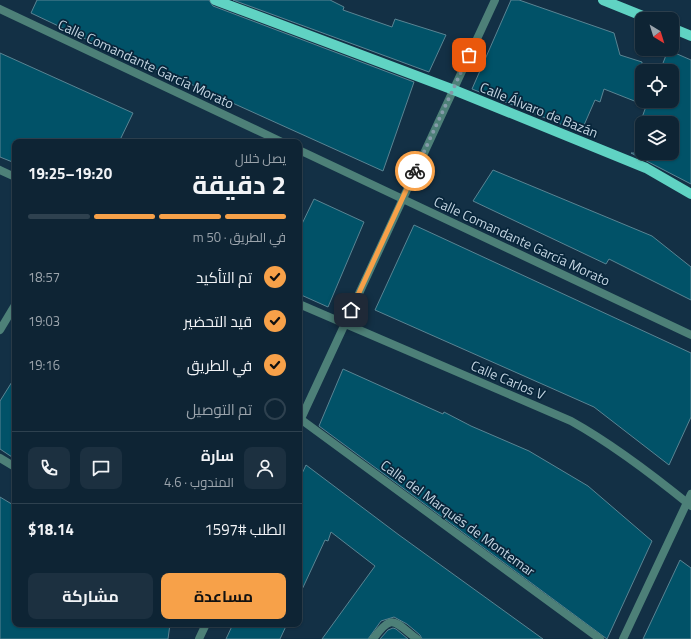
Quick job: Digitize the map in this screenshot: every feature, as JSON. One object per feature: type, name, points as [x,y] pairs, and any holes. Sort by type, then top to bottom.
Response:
[{"type":"main road","name":"Calle Álvaro de Bazán","points":[[215,0],[454,90],[646,168],[691,194]]},
{"type":"main road","points":[[603,0],[635,13]]},
{"type":"main road","points":[[679,31],[691,36]]},
{"type":"street","points":[[302,416],[495,0]]},
{"type":"street","name":"Calle Comandante García Morato","points":[[0,9],[276,139]]},
{"type":"street","name":"Calle Comandante García Morato","points":[[302,151],[691,335]]},
{"type":"street","points":[[0,170],[12,176]]},
{"type":"street","name":"Calle Carlos V","points":[[302,305],[571,421],[600,438],[689,505]]},
{"type":"street","points":[[0,330],[12,310]]},
{"type":"street","name":"Calle del Marqués de Montemar","points":[[302,421],[600,639]]},
{"type":"street","points":[[0,458],[12,465]]},
{"type":"street","points":[[623,639],[689,505],[691,494]]},
{"type":"street","points":[[373,639],[384,625],[389,622],[394,622],[417,639]]},
{"type":"street","points":[[199,639],[205,627]]},
{"type":"building","points":[[37,0],[209,0],[213,6],[414,82],[383,171],[175,77],[107,49],[31,13]]},
{"type":"building","points":[[233,0],[330,0],[344,7],[343,10],[392,27],[395,19],[446,35],[429,72]]},
{"type":"building","points":[[511,0],[519,0],[614,33],[620,55],[642,62],[642,64],[635,64],[635,101],[604,89],[600,102],[595,100],[581,132],[472,89]]},
{"type":"building","points":[[0,53],[133,113],[120,139],[12,139],[12,162],[0,157]]},
{"type":"building","points":[[679,55],[691,60],[691,184],[645,160],[679,160],[679,116],[643,116],[645,108],[679,108],[679,64],[663,64],[666,56],[679,56]]},
{"type":"building","points":[[493,170],[652,236],[691,267],[691,300],[609,259],[606,264],[473,201]]},
{"type":"building","points":[[314,199],[364,222],[328,307],[302,295],[302,224]]},
{"type":"building","points":[[414,225],[691,353],[691,417],[669,465],[594,407],[375,310]]},
{"type":"building","points":[[343,369],[443,414],[444,412],[471,426],[529,451],[588,486],[652,541],[607,639],[319,426]]},
{"type":"building","points":[[12,382],[12,457],[0,449],[0,401]]},
{"type":"building","points":[[306,465],[399,535],[543,639],[422,639],[420,635],[407,624],[394,617],[381,621],[368,639],[322,639],[375,566],[331,532],[328,541],[325,540],[302,590],[302,474]]},
{"type":"building","points":[[0,497],[12,504],[12,627],[170,627],[168,639],[0,639]]},
{"type":"building","points":[[680,560],[691,568],[691,639],[643,639]]},
{"type":"building","points":[[232,627],[286,627],[280,639],[226,639]]},
{"type":"building","points":[[393,628],[408,639],[380,639],[388,630]]},
{"type":"way so far","points":[[415,171],[469,55]]},
{"type":"route","points":[[351,310],[415,171]]}]
